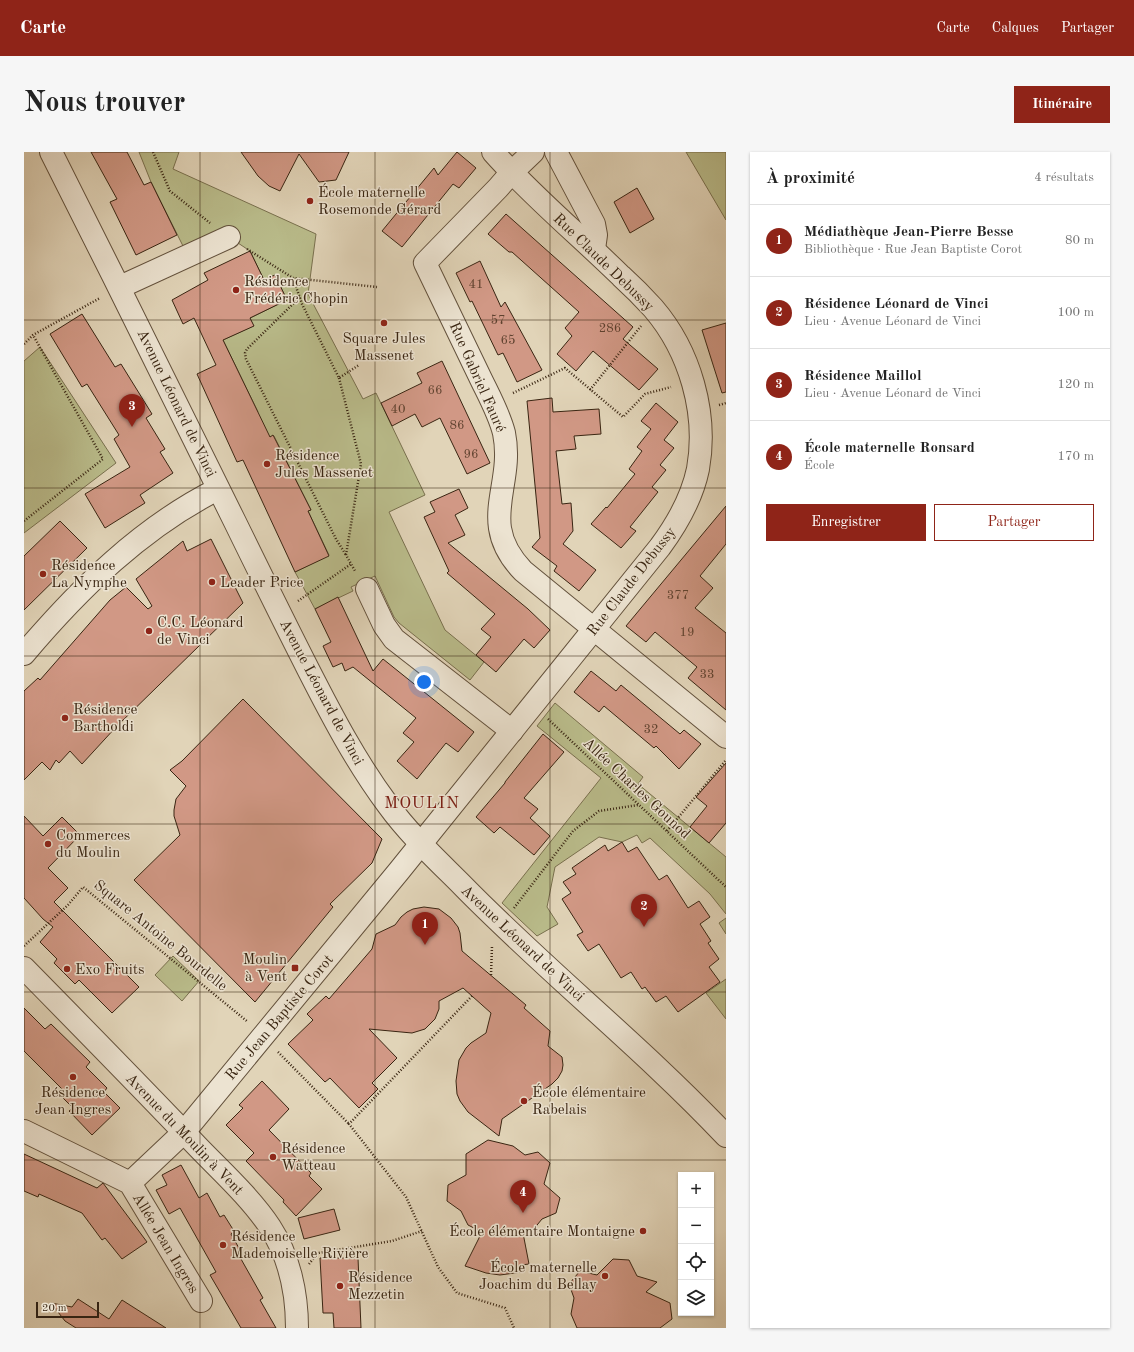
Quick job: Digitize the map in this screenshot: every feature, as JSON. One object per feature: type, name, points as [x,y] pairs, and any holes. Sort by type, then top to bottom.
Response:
[{"type":"street","name":"Avenue Léonard de Vinci","points":[[51,152],[120,287],[279,613],[345,740],[388,806],[420,844],[501,925],[723,1127]]},
{"type":"street","name":"Rue Claude Debussy","points":[[420,844],[594,630],[669,535],[689,498],[698,469],[700,444],[699,411],[693,380],[668,327],[654,309],[594,249],[511,173],[493,152]]},
{"type":"street","points":[[511,173],[533,152]]},
{"type":"street","points":[[556,152],[594,224],[596,235],[594,249]]},
{"type":"street","name":"Rue Gabriel Fauré","points":[[511,173],[425,263],[492,403],[504,433],[505,467],[499,513],[501,535],[516,564],[523,571],[726,736]]},
{"type":"street","points":[[120,287],[229,238]]},
{"type":"street","points":[[24,654],[58,615],[109,565],[174,514],[199,498],[218,489]]},
{"type":"street","points":[[366,589],[384,624],[394,639],[512,731]]},
{"type":"street","name":"Rue Jean Baptiste Corot","points":[[130,1184],[184,1132],[420,844]]},
{"type":"street","name":"Avenue du Moulin à Vent","points":[[24,968],[184,1132],[261,1216],[276,1238],[283,1252],[294,1294],[297,1328]]},
{"type":"street","name":"Allée Jean Ingres","points":[[24,1131],[130,1184],[201,1302]]},
{"type":"path","points":[[153,152],[170,191],[229,238],[293,278],[377,288]]},
{"type":"path","points":[[293,278],[300,297],[339,378],[361,464],[346,556]]},
{"type":"path","points":[[24,344],[33,335],[120,287]]},
{"type":"path","points":[[300,297],[247,349],[245,353],[246,359],[332,532],[366,589]]},
{"type":"path","points":[[590,390],[654,309]]},
{"type":"path","points":[[24,521],[103,459],[33,335]]},
{"type":"path","points":[[339,378],[359,365]]},
{"type":"path","points":[[492,403],[565,368],[623,417],[646,394],[693,380]]},
{"type":"path","points":[[279,613],[351,564]]},
{"type":"path","name":"Allée Charles Gounod","points":[[533,705],[726,887]]},
{"type":"path","points":[[667,831],[726,760]]},
{"type":"path","points":[[491,975],[493,941],[501,925],[573,831],[599,811],[639,805]]},
{"type":"path","name":"Square Antoine Bourdelle","points":[[24,946],[68,904],[83,887],[243,1016]]},
{"type":"path","points":[[350,1124],[472,996]]},
{"type":"path","points":[[262,1037],[350,1124],[406,1197],[438,1267],[457,1293],[505,1308],[514,1328]]},
{"type":"path","points":[[289,1272],[305,1268],[318,1253],[392,1241],[422,1231]]},
{"type":"green space","points":[[139,152],[179,152],[173,169],[316,234],[308,294],[363,399],[376,393],[425,495],[389,512],[445,630],[484,662],[470,680],[399,623],[394,617],[375,576],[351,587],[353,591],[315,609],[295,572],[329,555],[308,511],[311,510],[274,436],[268,437],[256,413],[258,412],[223,340],[253,326],[250,318],[287,300],[275,275],[264,280],[250,251],[229,237],[184,248],[151,182]]},
{"type":"green space","points":[[686,152],[726,152],[726,220]]},
{"type":"green space","points":[[40,347],[116,463],[24,533],[24,361]]},
{"type":"green space","points":[[555,703],[643,777],[638,784],[726,857],[726,914],[710,894],[650,838],[642,843],[637,835],[622,842],[599,837],[555,867],[547,907],[558,924],[537,936],[502,903],[601,778],[537,726]]},
{"type":"green space","points":[[726,918],[726,934],[719,923]]},
{"type":"green space","points":[[173,956],[199,981],[182,1001],[155,975]]},
{"type":"green space","points":[[726,979],[726,1019],[706,993]]},
{"type":"building","points":[[91,152],[127,152],[144,185],[151,182],[177,235],[136,255],[110,202],[117,199]]},
{"type":"building","points":[[241,152],[349,152],[336,180],[319,182],[299,154],[280,191],[269,186],[258,176]]},
{"type":"building","points":[[457,152],[476,168],[459,188],[453,184],[402,247],[382,231],[434,168],[438,175]]},
{"type":"building","points":[[637,188],[654,219],[630,233],[614,202]]},
{"type":"building","points":[[506,214],[633,327],[623,339],[658,369],[639,390],[593,351],[576,371],[557,354],[572,336],[565,328],[579,312],[512,252],[509,252],[488,234]]},
{"type":"building","points":[[250,251],[264,280],[275,275],[287,300],[250,318],[254,326],[223,340],[270,437],[273,435],[311,510],[308,511],[329,556],[295,572],[243,460],[237,462],[197,374],[216,365],[194,318],[183,324],[172,300],[208,280],[204,273]]},
{"type":"building","points":[[480,261],[501,307],[505,302],[542,370],[517,382],[503,353],[498,355],[472,301],[470,302],[456,273]]},
{"type":"building","points":[[82,314],[115,367],[121,364],[152,414],[146,418],[165,449],[160,452],[173,473],[140,495],[145,503],[105,528],[85,494],[130,467],[114,439],[119,435],[87,384],[82,387],[50,334]]},
{"type":"building","points":[[726,323],[726,392],[722,393],[702,330]]},
{"type":"building","points":[[442,361],[490,463],[467,474],[440,418],[422,427],[415,414],[392,426],[381,403],[422,383],[417,373]]},
{"type":"building","points":[[552,398],[553,412],[599,409],[601,434],[574,436],[576,449],[556,451],[562,504],[571,503],[573,531],[563,544],[596,570],[579,591],[554,571],[557,566],[532,547],[540,538],[527,401]]},
{"type":"building","points":[[656,403],[678,422],[664,440],[674,448],[660,465],[666,470],[652,487],[658,492],[630,527],[636,531],[621,548],[591,524],[606,507],[607,508],[635,474],[629,469],[642,451],[637,447],[651,429],[641,421]]},
{"type":"building","points":[[459,489],[468,508],[455,515],[465,535],[448,543],[528,609],[550,630],[534,648],[524,639],[496,672],[476,655],[491,637],[481,629],[495,614],[447,573],[449,571],[424,517],[435,512],[430,502]]},
{"type":"building","points":[[726,506],[726,544],[700,576],[713,588],[695,608],[726,633],[726,710],[688,678],[697,667],[655,632],[646,642],[626,626]]},
{"type":"building","name":"Résidence La Nymphe","points":[[60,521],[87,548],[24,610],[24,556]]},
{"type":"building","name":"C.C. Léonard de Vinci","points":[[211,539],[243,603],[116,727],[82,764],[70,751],[59,763],[56,760],[50,770],[42,762],[24,780],[24,691],[38,678],[40,680],[110,600],[126,587],[148,609],[152,606],[136,579],[183,541],[187,551]]},
{"type":"building","points":[[338,597],[373,671],[383,659],[474,732],[458,752],[446,743],[417,779],[397,761],[414,742],[403,733],[416,718],[353,667],[345,671],[342,663],[333,667],[323,646],[331,642],[315,609]]},
{"type":"building","points":[[591,671],[616,691],[621,685],[680,734],[684,730],[701,744],[679,769],[656,746],[654,748],[604,706],[599,712],[574,692]]},
{"type":"building","points":[[243,699],[382,839],[372,863],[330,904],[333,907],[255,1002],[134,880],[180,835],[174,816],[174,810],[176,799],[186,786],[170,770],[182,761]]},
{"type":"building","points":[[543,734],[564,752],[524,798],[538,809],[530,818],[550,836],[534,855],[500,827],[494,833],[476,817],[505,783]]},
{"type":"building","points":[[726,763],[726,823],[709,843],[690,827],[707,806],[696,797]]},
{"type":"building","points":[[24,816],[43,836],[62,817],[80,835],[48,868],[68,888],[54,902],[139,987],[112,1013],[79,980],[75,984],[54,963],[57,959],[40,942],[53,927],[43,919],[24,898]]},
{"type":"building","points":[[622,842],[628,852],[637,847],[659,880],[667,875],[688,908],[699,901],[710,917],[700,924],[711,941],[708,943],[719,959],[709,967],[720,982],[678,1012],[666,996],[656,1002],[645,987],[642,989],[631,972],[621,978],[599,944],[588,951],[577,935],[583,932],[562,899],[571,893],[563,882],[576,874],[572,868],[605,845],[608,851]]},
{"type":"building","points":[[424,907],[439,909],[451,918],[458,927],[460,933],[462,951],[526,1005],[524,1008],[550,1031],[548,1046],[562,1057],[562,1071],[558,1078],[552,1084],[502,1119],[499,1136],[468,1112],[457,1094],[456,1081],[459,1060],[466,1048],[471,1043],[486,1033],[491,1013],[463,988],[439,1001],[439,1009],[435,1019],[425,1029],[412,1033],[369,1029],[397,1058],[372,1083],[378,1089],[359,1108],[330,1078],[325,1082],[288,1044],[313,1020],[307,1014],[326,996],[329,999],[372,949],[376,934],[395,925],[407,912]]},
{"type":"building","name":"Résidence Jean Ingres","points":[[24,1008],[45,1029],[51,1024],[90,1062],[86,1067],[107,1088],[104,1092],[120,1108],[92,1135],[69,1111],[73,1108],[58,1093],[62,1089],[24,1051]]},
{"type":"building","name":"Résidence Watteau","points":[[262,1081],[289,1109],[269,1130],[311,1173],[309,1176],[322,1189],[296,1216],[283,1202],[284,1200],[246,1161],[254,1153],[226,1125],[243,1108],[239,1105]]},
{"type":"building","points":[[488,1140],[513,1146],[525,1155],[538,1152],[550,1163],[544,1184],[560,1198],[556,1213],[542,1219],[533,1230],[523,1233],[529,1264],[521,1265],[522,1272],[500,1275],[486,1273],[465,1266],[482,1232],[468,1225],[461,1211],[447,1201],[448,1185],[466,1175],[466,1154]]},
{"type":"building","points":[[24,1154],[97,1188],[103,1183],[147,1242],[122,1259],[105,1238],[102,1240],[82,1213],[39,1194],[38,1197],[24,1191]]},
{"type":"building","name":"Résidence Mademoiselle Rivière","points":[[181,1165],[199,1198],[207,1193],[220,1217],[224,1215],[234,1231],[231,1234],[244,1257],[241,1259],[263,1298],[260,1300],[276,1328],[241,1328],[210,1275],[216,1272],[180,1208],[169,1214],[156,1190],[167,1185],[162,1175]]},
{"type":"building","points":[[334,1209],[340,1230],[304,1239],[298,1218]]},
{"type":"building","name":"Résidence Mezzetin","points":[[320,1258],[358,1258],[361,1328],[334,1328],[333,1313],[323,1313]]},
{"type":"building","points":[[613,1259],[629,1260],[637,1276],[657,1282],[646,1292],[670,1303],[672,1319],[660,1328],[577,1328],[571,1314],[574,1298],[569,1284],[580,1271],[597,1275]]},
{"type":"building","points":[[78,1299],[109,1319],[122,1300],[166,1328],[76,1328],[65,1321],[51,1303],[72,1307]]},
{"type":"place","name":"École maternelle Rosemonde Gérard","points":[[310,201]]},
{"type":"place","name":"Résidence Frédéric Chopin","points":[[236,290]]},
{"type":"place","name":"Square Jules Massenet","points":[[384,323]]},
{"type":"place","name":"Résidence Maillol","points":[[132,427]]},
{"type":"place","name":"Résidence Jules Massenet","points":[[267,464]]},
{"type":"place","name":"Résidence La Nymphe","points":[[43,574]]},
{"type":"place","name":"Leader Price","points":[[212,582]]},
{"type":"place","name":"C.C. Léonard de Vinci","points":[[149,631]]},
{"type":"place","name":"Résidence Bartholdi","points":[[65,718]]},
{"type":"place","name":"Commerces du Moulin","points":[[48,844]]},
{"type":"place","name":"Résidence Léonard de Vinci","points":[[644,927]]},
{"type":"place","name":"Médiathèque Jean-Pierre Besse","points":[[425,945]]},
{"type":"place","name":"Moulin à Vent","points":[[295,968]]},
{"type":"place","name":"Exo Fruits","points":[[67,969]]},
{"type":"place","name":"Résidence Jean Ingres","points":[[73,1077]]},
{"type":"place","name":"École élémentaire Rabelais","points":[[524,1101]]},
{"type":"place","name":"Résidence Watteau","points":[[273,1157]]},
{"type":"place","name":"École maternelle Ronsard","points":[[523,1213]]},
{"type":"place","name":"École élémentaire Montaigne","points":[[643,1231]]},
{"type":"place","name":"Résidence Mademoiselle Rivière","points":[[223,1245]]},
{"type":"place","name":"École maternelle Joachim du Bellay","points":[[605,1276]]},
{"type":"place","name":"Résidence Mezzetin","points":[[340,1286]]},
{"type":"district","name":"MOULIN","points":[[422,802]]}]
